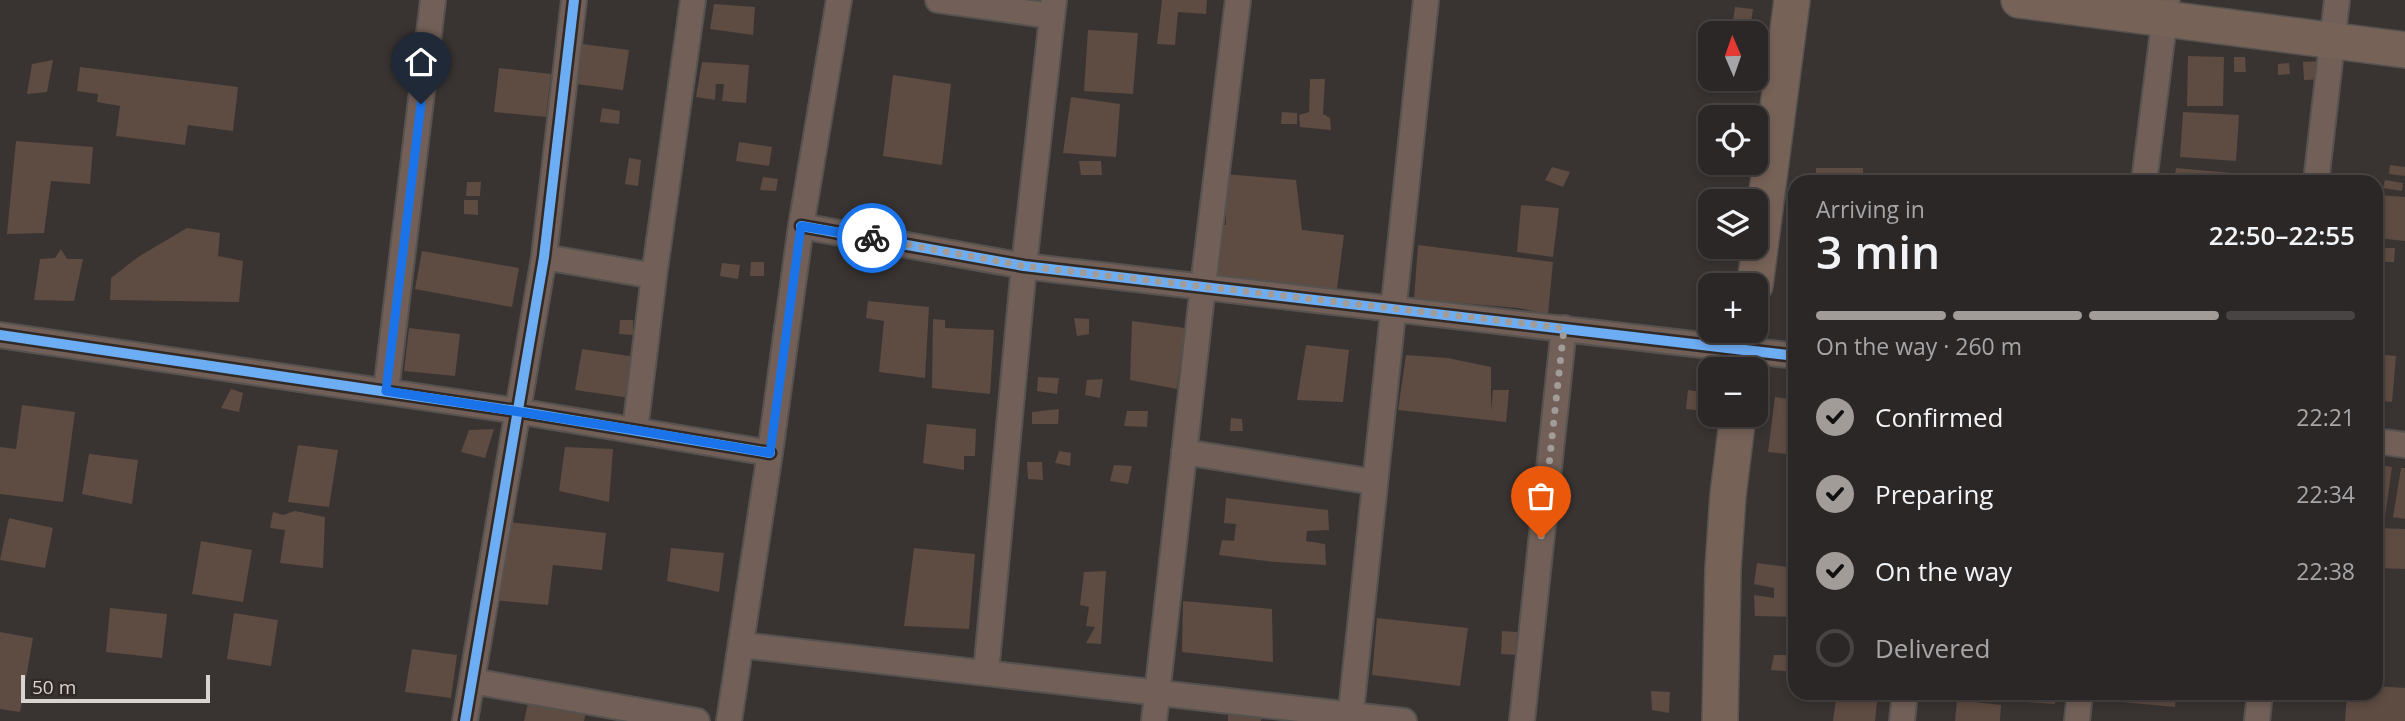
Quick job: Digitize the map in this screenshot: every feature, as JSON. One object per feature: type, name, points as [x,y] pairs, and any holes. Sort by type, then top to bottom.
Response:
[{"type":"street","points":[[386,391],[433,0]]},
{"type":"street","points":[[465,721],[544,257],[574,0]]},
{"type":"street","points":[[635,430],[693,0]]},
{"type":"street","points":[[729,721],[801,226],[839,0]]},
{"type":"street","points":[[938,0],[1053,8],[1024,266],[986,673]]},
{"type":"street","points":[[1154,721],[1238,0]]},
{"type":"street","points":[[1350,718],[1426,0]]},
{"type":"street","points":[[1757,273],[1792,0]]},
{"type":"street","points":[[2019,0],[2166,9],[2332,40],[2405,50]]},
{"type":"street","points":[[2317,175],[2337,0]]},
{"type":"street","points":[[2145,175],[2166,9]]},
{"type":"street","points":[[801,226],[1024,266],[1788,355]]},
{"type":"street","points":[[544,257],[654,276]]},
{"type":"street","points":[[1522,721],[1564,328]]},
{"type":"street","points":[[0,335],[517,411],[770,453]]},
{"type":"street","points":[[1720,721],[1723,569],[1736,427]]},
{"type":"street","points":[[2383,442],[2405,445]]},
{"type":"street","points":[[1184,452],[1374,482]]},
{"type":"street","points":[[741,645],[1350,718],[1404,721]]},
{"type":"street","points":[[471,681],[697,721]]},
{"type":"street","points":[[1902,721],[1904,700]]},
{"type":"street","points":[[2077,721],[2079,700]]},
{"type":"street","points":[[2257,721],[2259,700]]},
{"type":"building","points":[[1162,0],[1207,0],[1206,14],[1178,12],[1175,45],[1157,44]]},
{"type":"building","points":[[714,4],[755,7],[753,35],[710,29]]},
{"type":"building","points":[[1735,7],[1753,9],[1751,21],[1733,21]]},
{"type":"building","points":[[1088,30],[1138,33],[1133,94],[1084,91]]},
{"type":"building","points":[[582,44],[629,50],[623,90],[576,84]]},
{"type":"building","points":[[2188,56],[2224,57],[2223,106],[2187,106]]},
{"type":"building","points":[[2234,57],[2245,57],[2246,72],[2234,72]]},
{"type":"building","points":[[53,60],[47,92],[27,94],[32,64]]},
{"type":"building","points":[[2324,61],[2325,79],[2304,80],[2303,62]]},
{"type":"building","points":[[702,62],[749,65],[746,103],[722,101],[724,84],[716,84],[715,100],[696,97]]},
{"type":"building","points":[[2289,63],[2290,74],[2278,75],[2278,64]]},
{"type":"building","points":[[80,67],[238,87],[233,131],[188,125],[185,145],[116,136],[120,106],[97,102],[98,94],[77,91]]},
{"type":"building","points":[[499,68],[551,74],[546,117],[494,112]]},
{"type":"building","points":[[893,75],[951,84],[942,165],[883,156]]},
{"type":"building","points":[[1310,79],[1325,79],[1323,114],[1330,118],[1331,130],[1300,127],[1299,115],[1309,112]]},
{"type":"building","points":[[1071,97],[1120,104],[1116,157],[1063,153]]},
{"type":"building","points":[[602,108],[620,111],[619,124],[600,122]]},
{"type":"building","points":[[1282,112],[1297,113],[1297,124],[1281,124]]},
{"type":"building","points":[[2183,112],[2239,115],[2236,161],[2180,157]]},
{"type":"building","points":[[16,141],[93,147],[90,184],[51,181],[44,233],[7,234]]},
{"type":"building","points":[[739,142],[772,147],[769,166],[736,161]]},
{"type":"building","points":[[629,158],[641,160],[638,186],[625,184]]},
{"type":"building","points":[[1079,161],[1101,161],[1102,175],[1081,175]]},
{"type":"building","points":[[2390,165],[2405,167],[2405,176],[2389,174]]},
{"type":"building","points":[[1552,167],[1570,172],[1563,187],[1545,180]]},
{"type":"building","points":[[1816,168],[1863,168],[1863,175],[1816,175]]},
{"type":"building","points":[[2176,168],[2254,175],[2175,175]]},
{"type":"building","points":[[1225,174],[1296,180],[1302,230],[1344,235],[1337,289],[1216,280],[1213,224],[1226,225]]},
{"type":"building","points":[[763,177],[778,179],[776,191],[760,190]]},
{"type":"building","points":[[2385,180],[2403,183],[2402,191],[2383,188]]},
{"type":"building","points":[[467,182],[481,182],[480,196],[466,196]]},
{"type":"building","points":[[2383,195],[2405,197],[2405,241],[2383,239]]},
{"type":"building","points":[[464,200],[478,200],[478,215],[464,214]]},
{"type":"building","points":[[1521,205],[1559,208],[1553,257],[1517,252]]},
{"type":"building","points":[[187,228],[220,233],[218,256],[243,261],[239,302],[110,300],[111,278],[138,257]]},
{"type":"building","points":[[1418,245],[1553,262],[1548,314],[1518,308],[1414,299]]},
{"type":"building","points":[[2383,248],[2395,248],[2394,262],[2383,262]]},
{"type":"building","points":[[61,249],[67,259],[83,259],[74,301],[34,300],[40,259],[55,258]]},
{"type":"building","points":[[422,251],[519,268],[512,307],[415,289]]},
{"type":"building","points":[[751,262],[764,262],[764,276],[750,276]]},
{"type":"building","points":[[722,263],[740,265],[738,279],[720,276]]},
{"type":"building","points":[[868,301],[929,307],[925,378],[879,372],[884,321],[866,318]]},
{"type":"building","points":[[1074,318],[1089,319],[1089,334],[1077,336]]},
{"type":"building","points":[[933,319],[945,320],[945,328],[994,330],[990,394],[932,388]]},
{"type":"building","points":[[620,320],[633,320],[633,335],[619,334]]},
{"type":"building","points":[[1132,321],[1185,328],[1177,389],[1130,380]]},
{"type":"building","points":[[409,328],[460,334],[455,376],[404,371]]},
{"type":"building","points":[[1306,345],[1349,350],[1343,402],[1297,400]]},
{"type":"building","points":[[582,349],[636,357],[630,398],[575,390]]},
{"type":"building","points":[[1406,355],[1448,358],[1491,367],[1491,411],[1493,390],[1509,390],[1506,422],[1398,410]]},
{"type":"building","points":[[2383,355],[2396,356],[2392,402],[2383,401]]},
{"type":"building","points":[[1038,377],[1059,378],[1057,394],[1037,391]]},
{"type":"building","points":[[1103,379],[1100,398],[1085,395],[1087,380]]},
{"type":"building","points":[[231,389],[243,393],[239,412],[221,408]]},
{"type":"building","points":[[1688,390],[1698,392],[1698,410],[1686,409]]},
{"type":"building","points":[[1775,397],[1788,399],[1788,454],[1768,452]]},
{"type":"building","points":[[22,405],[75,412],[63,502],[0,494],[0,447],[16,449]]},
{"type":"building","points":[[1059,409],[1058,424],[1032,424],[1032,412]]},
{"type":"building","points":[[1127,411],[1148,411],[1147,427],[1124,426]]},
{"type":"building","points":[[1231,418],[1242,419],[1243,431],[1230,431]]},
{"type":"building","points":[[927,424],[976,429],[975,456],[964,456],[964,470],[923,463]]},
{"type":"building","points":[[494,429],[485,458],[461,452],[469,430]]},
{"type":"building","points":[[298,445],[338,450],[329,507],[288,502]]},
{"type":"building","points":[[565,447],[613,449],[609,502],[559,491]]},
{"type":"building","points":[[1059,451],[1071,453],[1070,466],[1055,463]]},
{"type":"building","points":[[89,454],[138,460],[132,504],[82,494]]},
{"type":"building","points":[[1027,462],[1042,462],[1043,480],[1028,479]]},
{"type":"building","points":[[1114,465],[1132,466],[1128,484],[1110,481]]},
{"type":"building","points":[[2383,465],[2392,467],[2383,524]]},
{"type":"building","points":[[2401,468],[2405,468],[2405,519],[2393,517]]},
{"type":"building","points":[[1226,498],[1328,510],[1329,530],[1307,531],[1306,541],[1325,544],[1326,565],[1219,555],[1222,540],[1234,541],[1236,524],[1224,523]]},
{"type":"building","points":[[295,511],[325,517],[323,568],[280,563],[285,530],[270,528],[273,512],[283,515]]},
{"type":"building","points":[[9,518],[53,528],[45,568],[0,560]]},
{"type":"building","points":[[500,521],[606,533],[602,570],[553,565],[548,605],[492,600]]},
{"type":"building","points":[[2383,528],[2405,529],[2405,569],[2383,568]]},
{"type":"building","points":[[201,541],[252,550],[243,602],[192,594]]},
{"type":"building","points":[[671,548],[724,553],[719,592],[667,581]]},
{"type":"building","points":[[914,548],[975,554],[969,629],[904,626]]},
{"type":"building","points":[[1757,563],[1788,567],[1788,617],[1755,616],[1754,595],[1774,598],[1774,588],[1754,584]]},
{"type":"building","points":[[1106,571],[1101,644],[1086,643],[1095,627],[1086,626],[1089,607],[1080,605],[1084,572]]},
{"type":"building","points":[[1183,601],[1272,609],[1273,662],[1182,652]]},
{"type":"building","points":[[110,608],[167,614],[162,658],[106,652]]},
{"type":"building","points":[[234,613],[278,620],[271,666],[227,659]]},
{"type":"building","points":[[1377,618],[1468,628],[1460,686],[1372,675]]},
{"type":"building","points":[[1502,631],[1517,632],[1516,655],[1501,654]]},
{"type":"building","points":[[0,632],[33,638],[20,712],[0,709]]},
{"type":"building","points":[[412,649],[457,655],[451,698],[405,692]]},
{"type":"building","points":[[1774,655],[1788,655],[1788,671],[1771,670]]},
{"type":"building","points":[[2383,686],[2405,688],[2405,721],[2345,721],[2346,700],[2383,700]]},
{"type":"building","points":[[1651,691],[1670,692],[1669,713],[1652,710]]},
{"type":"building","points":[[1836,700],[1877,700],[1875,721],[1833,721]]},
{"type":"building","points":[[1957,700],[2001,705],[2000,721],[1955,721]]},
{"type":"building","points":[[1997,700],[2055,700],[2055,704]]},
{"type":"building","points":[[2111,700],[2176,700],[2175,707]]},
{"type":"building","points":[[528,703],[586,712],[584,721],[524,721]]},
{"type":"building","points":[[1228,715],[1261,715],[1261,721],[1228,721]]},
{"type":"cycle path","points":[[465,721],[544,257],[574,0]]},
{"type":"cycle path","points":[[801,226],[1024,266],[1788,355]]},
{"type":"cycle path","points":[[0,335],[517,411],[770,453]]},
{"type":"way so far","points":[[872,238],[1024,266],[1564,328],[1541,538]]},
{"type":"route","points":[[421,104],[386,391],[770,453],[801,226],[872,238]]}]
